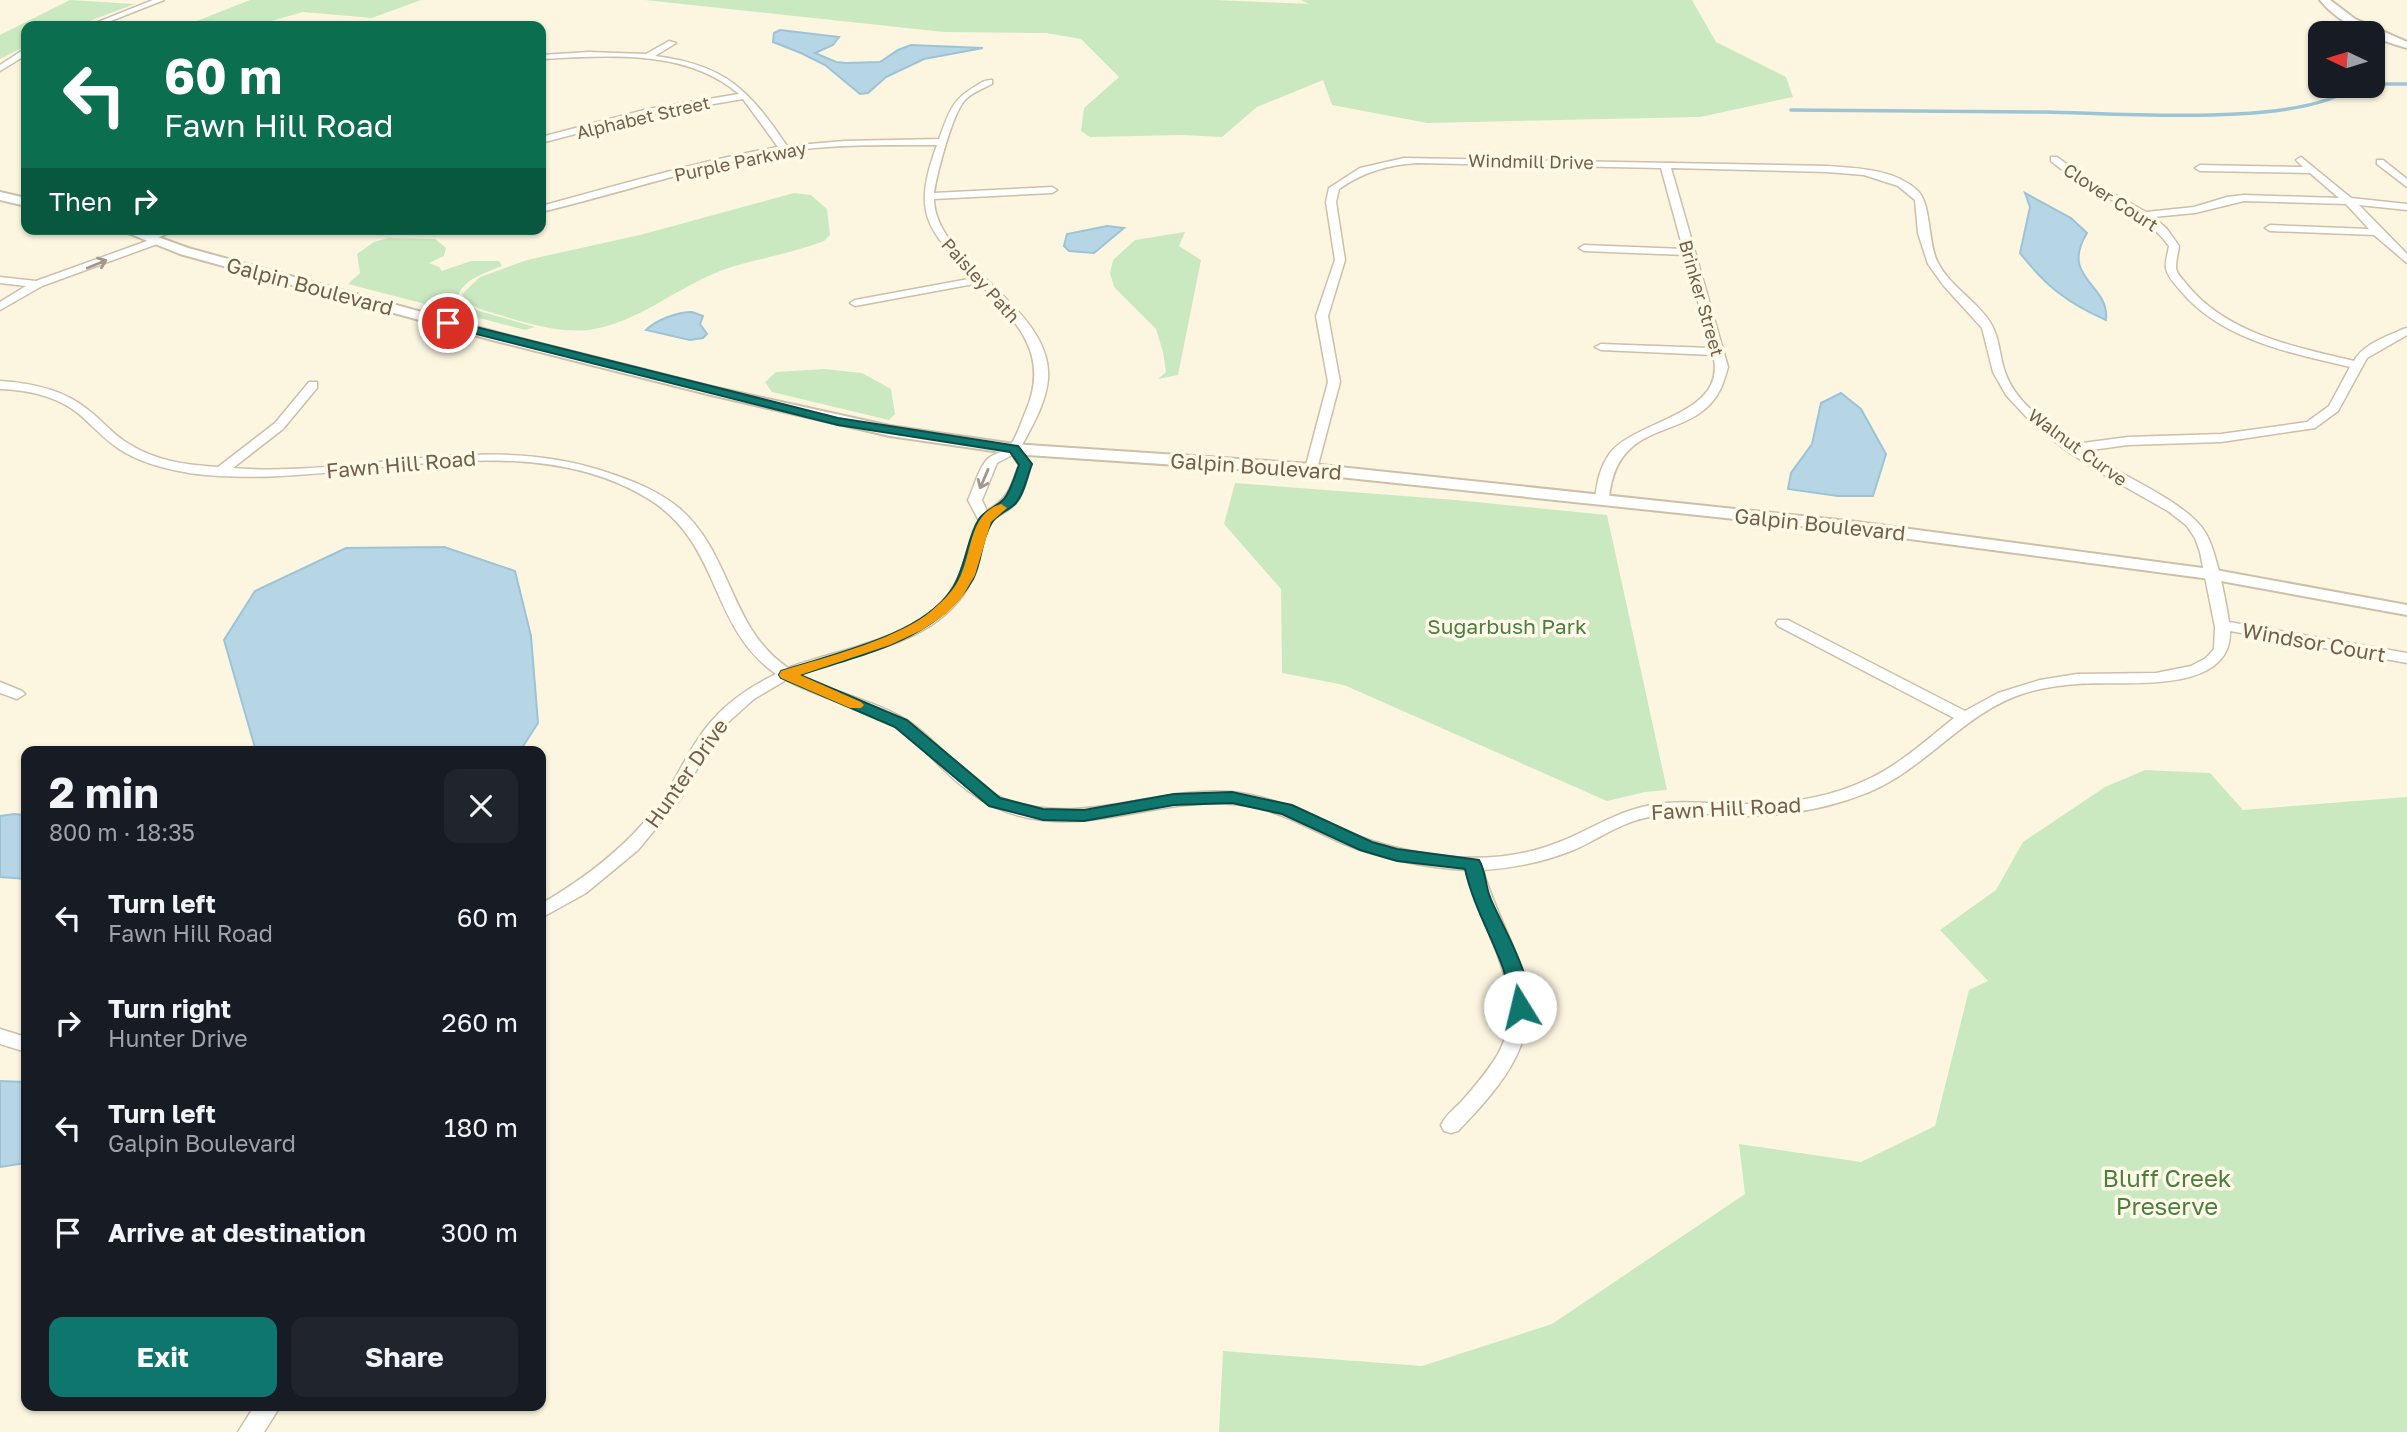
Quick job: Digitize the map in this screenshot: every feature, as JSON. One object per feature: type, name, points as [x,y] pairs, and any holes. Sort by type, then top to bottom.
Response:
[{"type":"street","points":[[105,21],[160,0]]},
{"type":"street","points":[[2325,0],[2331,9],[2407,45]]},
{"type":"street","points":[[645,58],[671,43]]},
{"type":"street","points":[[0,69],[21,55]]},
{"type":"street","points":[[546,58],[582,55],[645,58],[710,72],[755,105],[784,149]]},
{"type":"street","name":"Paisley Path","points":[[989,82],[960,100],[943,142],[929,196],[930,215],[935,226],[1031,339],[1042,365],[1037,397],[1014,449]]},
{"type":"street","name":"Alphabet Street","points":[[546,139],[648,113],[745,96]]},
{"type":"street","name":"Purple Parkway","points":[[546,208],[784,149],[841,144],[943,142]]},
{"type":"street","name":"Clover Court","points":[[2054,159],[2076,177],[2143,215],[2169,237],[2174,246],[2171,267],[2173,274],[2206,311],[2261,340],[2356,365]]},
{"type":"street","points":[[2301,160],[2348,201],[2376,232],[2407,260]]},
{"type":"street","name":"Windmill Drive","points":[[1311,469],[1334,382],[1322,316],[1340,260],[1331,202],[1334,188],[1358,171],[1398,161],[1550,161],[1665,165]]},
{"type":"street","points":[[2380,162],[2407,184]]},
{"type":"street","name":"Brinker Street","points":[[1602,499],[1606,471],[1628,443],[1697,409],[1713,396],[1720,381],[1722,368],[1665,165]]},
{"type":"street","name":"Walnut Curve","points":[[1665,165],[1847,170],[1881,177],[1907,187],[1916,194],[1922,204],[1921,228],[1929,258],[1943,279],[1975,310],[1990,331],[2003,382],[2024,408],[2074,448],[2125,483],[2177,511],[2193,524],[2207,549],[2210,574]]},
{"type":"street","points":[[2200,167],[2313,170]]},
{"type":"street","points":[[929,196],[1052,190]]},
{"type":"street","points":[[0,196],[21,201]]},
{"type":"street","points":[[2143,215],[2195,210],[2227,200],[2244,198],[2348,201],[2407,207]]},
{"type":"street","points":[[2270,228],[2376,232]]},
{"type":"street","name":"Galpin Boulevard","points":[[140,235],[446,323],[838,422],[1014,449],[1311,469],[1858,527],[2210,574],[2407,611]]},
{"type":"street","points":[[0,307],[37,284],[156,235]]},
{"type":"street","points":[[2387,242],[2407,243]]},
{"type":"street","points":[[1584,248],[1689,252]]},
{"type":"street","points":[[0,280],[37,284]]},
{"type":"street","points":[[855,303],[979,280]]},
{"type":"street","points":[[2074,448],[2128,441],[2221,438],[2311,425],[2334,408],[2356,365],[2374,347],[2407,331]]},
{"type":"street","points":[[1601,347],[1717,352]]},
{"type":"street","points":[[220,472],[279,426],[313,384]]},
{"type":"street","name":"Fawn Hill Road","points":[[0,385],[45,392],[70,402],[126,449],[170,465],[220,472],[309,472],[394,461],[476,456],[541,460],[604,474],[656,498],[690,526],[706,550],[741,633],[762,657],[786,675],[901,723],[995,802],[1043,814],[1084,815],[1174,800],[1232,797],[1286,809],[1366,846],[1397,855],[1473,864],[1496,863],[1552,852],[1580,841],[1613,821],[1647,811],[1664,808],[1780,808],[1833,799],[1885,779],[1908,764],[1965,717],[2010,693],[2037,685],[2088,678],[2144,678],[2188,673],[2215,658],[2221,648],[2222,625],[2210,574]]},
{"type":"street","points":[[985,520],[1011,500],[1025,464],[1014,449]]},
{"type":"street","name":"Hunter Drive","points":[[546,909],[572,895],[612,864],[652,826],[677,792],[699,750],[719,722],[752,694],[786,675],[885,642],[941,611],[957,594],[968,575],[985,520],[975,500],[992,461],[1014,449]]},
{"type":"street","points":[[1783,623],[1965,717]]},
{"type":"street","name":"Windsor Court","points":[[2222,625],[2407,659]]},
{"type":"street","points":[[0,687],[17,694]]},
{"type":"street","points":[[1451,1125],[1487,1088],[1507,1061],[1516,1035],[1520,1007],[1519,989],[1513,967],[1479,894],[1473,864]]},
{"type":"street","points":[[0,1036],[21,1043]]},
{"type":"street","points":[[250,1432],[265,1411]]},
{"type":"green space","points":[[70,0],[135,4],[89,21],[28,21]]},
{"type":"green space","points":[[250,0],[421,0],[372,18],[303,12],[272,21],[197,21]]},
{"type":"green space","points":[[645,0],[1215,0],[1309,4],[1301,0],[1692,0],[1716,42],[1786,77],[1793,97],[1700,117],[1427,123],[1332,105],[1323,80],[1257,107],[1222,137],[1090,137],[1081,131],[1084,108],[1119,77],[1081,39],[1046,33],[944,32]]},
{"type":"green space","points":[[21,24],[21,48],[0,59],[0,35]]},
{"type":"green space","points":[[794,193],[811,195],[827,209],[830,235],[824,241],[720,271],[623,321],[588,330],[556,329],[480,309],[469,303],[462,294],[480,277],[527,260],[640,235]]},
{"type":"green space","points":[[1185,232],[1179,246],[1201,260],[1178,375],[1158,379],[1166,372],[1156,329],[1114,287],[1110,273],[1113,260],[1135,240]]},
{"type":"green space","points":[[388,238],[435,239],[446,248],[444,256],[429,263],[442,271],[471,261],[499,261],[502,266],[469,281],[457,298],[479,311],[535,327],[525,330],[348,284],[360,273],[357,254],[374,242]]},
{"type":"green space","points":[[824,369],[862,373],[891,389],[895,414],[889,420],[772,392],[765,382],[776,372]]},
{"type":"green space","name":"Sugarbush Park","points":[[1235,483],[1607,515],[1667,790],[1607,801],[1344,685],[1282,673],[1281,589],[1224,524]]},
{"type":"green space","name":"Bluff Creek Preserve","points":[[2145,770],[2210,773],[2243,810],[2407,797],[2407,1432],[1219,1432],[1223,1351],[1422,1366],[1552,1324],[1745,1194],[1739,1144],[1861,1162],[1935,1126],[1969,990],[1988,981],[1940,930],[1996,890],[2023,842],[2105,787]]},
{"type":"water","points":[[780,30],[839,37],[833,45],[815,53],[836,62],[846,63],[880,62],[911,45],[983,48],[924,59],[886,77],[868,93],[860,94],[825,65],[773,42],[774,33]]},
{"type":"water","points":[[2025,193],[2071,218],[2087,233],[2080,248],[2079,261],[2082,271],[2101,297],[2106,320],[2058,292],[2020,253],[2030,207]]},
{"type":"water","points":[[1107,226],[1124,228],[1094,253],[1069,251],[1064,246],[1067,234]]},
{"type":"water","points":[[692,312],[703,316],[700,324],[707,334],[703,338],[690,340],[646,330],[667,317]]},
{"type":"water","points":[[1841,393],[1861,409],[1886,454],[1873,496],[1838,496],[1788,489],[1791,473],[1812,444],[1821,403]]},
{"type":"water","points":[[444,547],[515,571],[531,636],[538,723],[523,746],[255,746],[224,640],[255,591],[346,548]]},
{"type":"water","points":[[21,815],[21,879],[0,877],[0,816]]},
{"type":"water","points":[[0,1081],[21,1082],[21,1164],[0,1167]]},
{"type":"waterway","points":[[2385,84],[2407,84]]},
{"type":"waterway","points":[[1791,110],[2207,115],[2294,108],[2331,98]]},
{"type":"slow traffic","points":[[856,705],[786,675],[885,642],[941,611],[957,594],[968,575],[985,520],[1001,508]]},
{"type":"route","points":[[448,323],[838,422],[1014,449],[1025,464],[1011,500],[985,520],[968,575],[957,594],[941,611],[885,642],[786,675],[901,723],[995,802],[1043,814],[1084,815],[1174,800],[1232,797],[1286,809],[1366,846],[1397,855],[1473,864],[1479,894],[1513,967],[1519,989],[1520,1007]]}]
